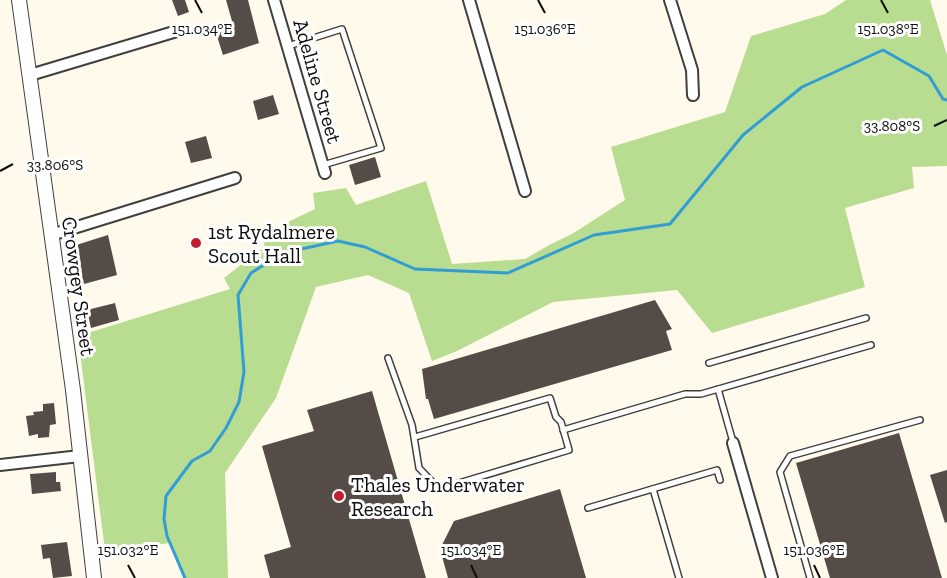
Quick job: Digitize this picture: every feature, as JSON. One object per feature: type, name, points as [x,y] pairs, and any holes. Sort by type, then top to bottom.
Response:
[{"type":"street","name":"Crowgey Street","points":[[19,0],[80,456],[94,578]]},
{"type":"street","name":"Adeline Street","points":[[274,0],[323,169]]},
{"type":"street","points":[[469,0],[525,191]]},
{"type":"street","points":[[670,0],[692,70],[693,95]]},
{"type":"street","points":[[30,75],[177,31]]},
{"type":"street","points":[[51,235],[235,178]]},
{"type":"street","points":[[733,442],[772,578]]},
{"type":"street","points":[[0,465],[80,456]]},
{"type":"lane","points":[[288,46],[342,29],[381,148],[323,169]]},
{"type":"lane","points":[[709,363],[866,318]]},
{"type":"lane","points":[[563,430],[685,394],[701,394],[871,345]]},
{"type":"lane","points":[[388,358],[415,437],[419,468],[439,489],[569,450],[561,422],[556,417],[550,398],[415,437]]},
{"type":"lane","points":[[718,389],[733,442]]},
{"type":"lane","points":[[810,578],[780,472],[789,456],[920,420]]},
{"type":"lane","points":[[588,508],[717,470],[720,480]]},
{"type":"lane","points":[[653,489],[679,578]]},
{"type":"green space","points":[[846,0],[930,0],[947,55],[947,166],[912,167],[914,188],[845,208],[865,287],[712,333],[677,290],[553,302],[457,351],[432,361],[409,293],[368,275],[316,287],[276,398],[225,473],[228,578],[183,578],[170,543],[105,551],[78,336],[230,289],[224,278],[264,247],[265,233],[315,209],[313,193],[346,188],[356,205],[426,181],[452,264],[525,259],[572,234],[625,200],[611,147],[725,112],[751,36],[825,14]]},
{"type":"building","points":[[172,0],[185,0],[189,12],[178,16]]},
{"type":"building","points":[[226,0],[248,0],[259,43],[223,55],[216,33],[234,28]]},
{"type":"building","points":[[273,95],[279,114],[258,120],[253,101]]},
{"type":"building","points":[[206,136],[212,158],[191,163],[185,142]]},
{"type":"building","points":[[375,157],[381,177],[355,185],[349,165]]},
{"type":"building","points":[[108,235],[117,275],[84,284],[73,246]]},
{"type":"building","points":[[655,300],[672,329],[666,331],[672,350],[434,419],[428,399],[426,399],[422,369]]},
{"type":"building","points":[[115,303],[119,320],[91,328],[87,310]]},
{"type":"building","name":"Thales Underwater Research","points":[[372,391],[426,578],[270,578],[264,555],[291,547],[262,446],[314,431],[307,410]]},
{"type":"building","points":[[54,403],[56,424],[50,425],[49,437],[38,438],[38,434],[29,436],[26,416],[34,415],[33,412],[43,411],[43,404]]},
{"type":"building","points":[[899,433],[942,578],[830,578],[796,463]]},
{"type":"building","points":[[947,470],[947,522],[945,523],[930,475]]},
{"type":"building","points":[[56,472],[56,482],[60,482],[61,491],[32,494],[30,474]]},
{"type":"building","points":[[560,489],[586,578],[448,578],[440,549],[454,521]]},
{"type":"building","points":[[67,542],[72,576],[53,578],[50,558],[43,559],[41,545]]},
{"type":"waterway","points":[[185,578],[167,536],[164,519],[166,496],[192,461],[210,451],[226,428],[239,402],[244,372],[238,295],[251,273],[283,253],[338,241],[365,247],[415,269],[508,273],[594,235],[670,224],[743,135],[802,87],[883,50],[929,76],[943,99],[947,100]]},
{"type":"place","name":"1st Rydalmere Scout Hall","points":[[196,243]]},
{"type":"place","name":"Thales Underwater Research","points":[[339,496]]}]
